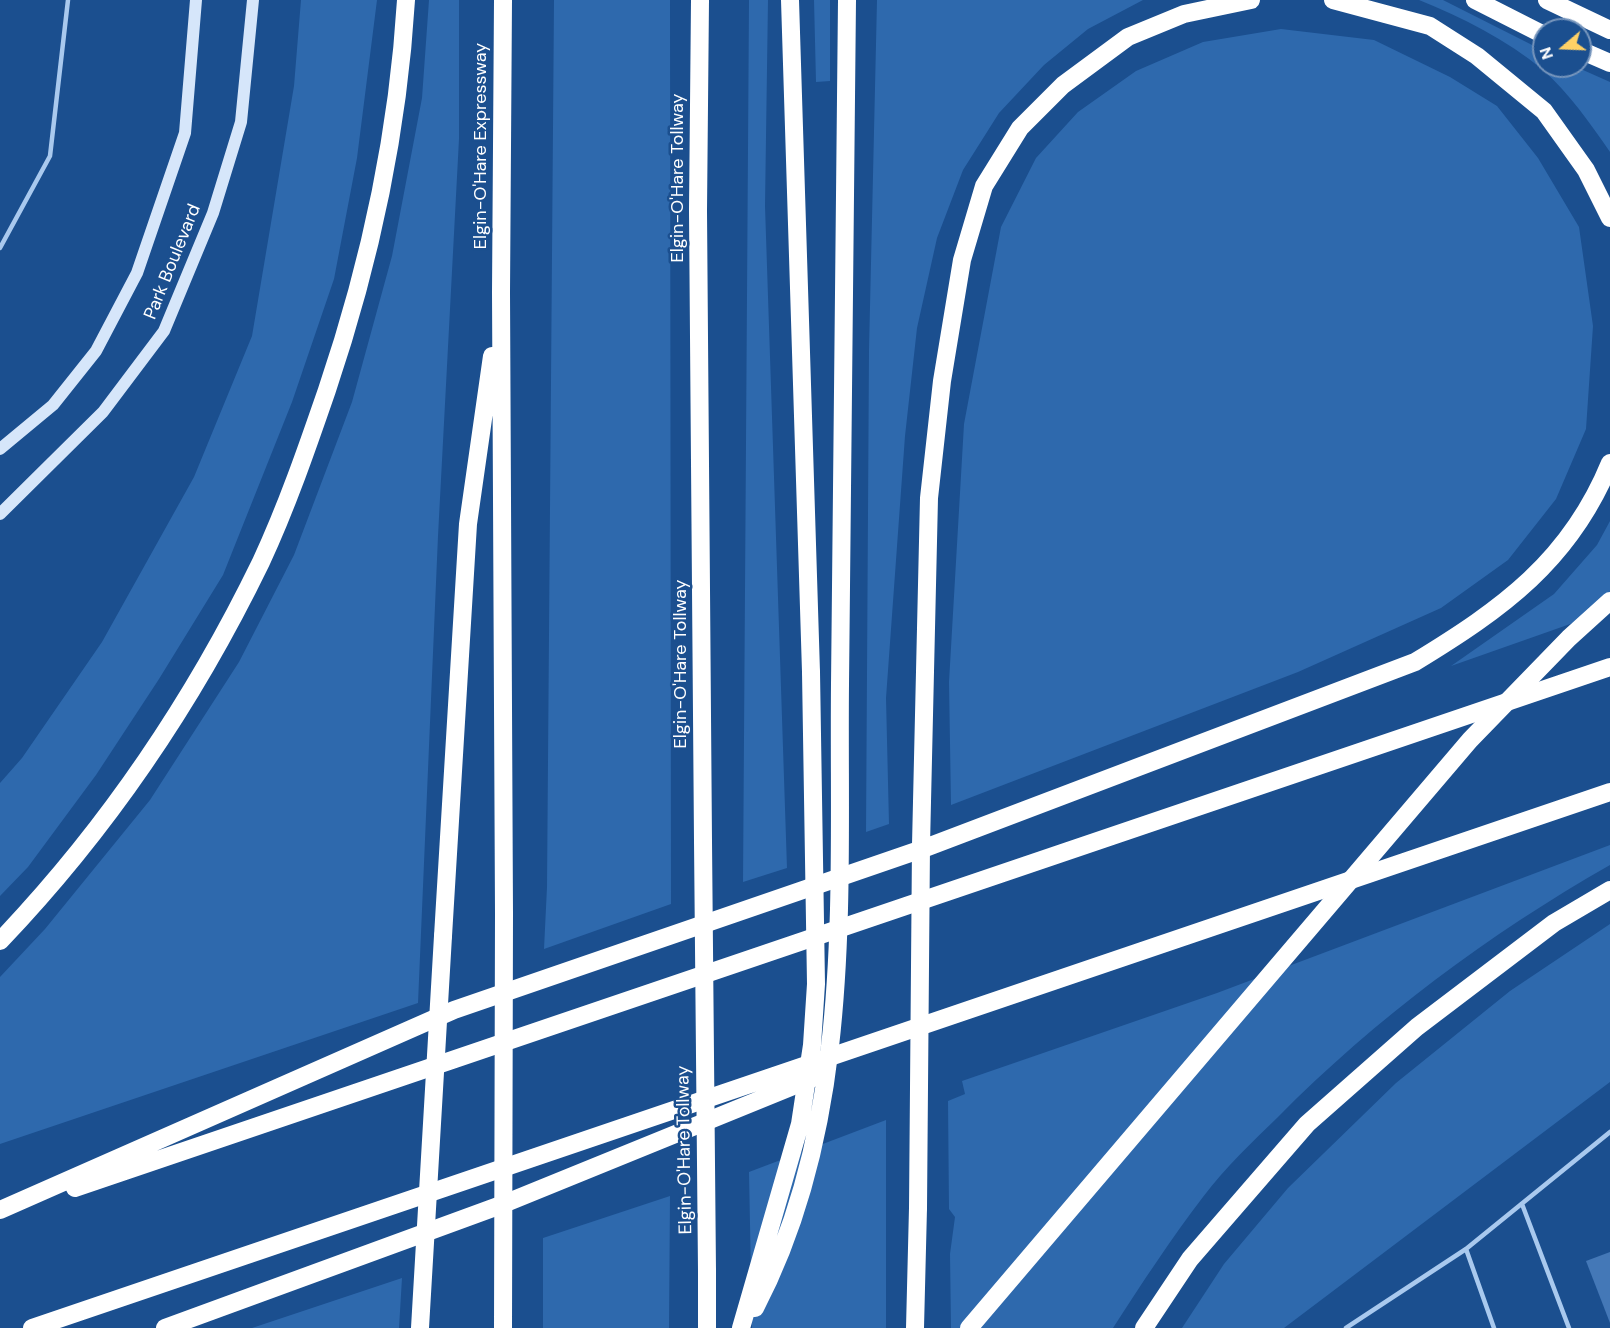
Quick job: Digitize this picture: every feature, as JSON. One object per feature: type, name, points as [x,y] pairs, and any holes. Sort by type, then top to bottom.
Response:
[{"type":"highway","points":[[0,942],[37,903],[106,816],[157,743],[204,669],[261,561],[300,467],[353,312],[383,190],[403,40],[405,0]]},
{"type":"highway","name":"Elgin-O'Hare Expressway","points":[[501,292],[503,0]]},
{"type":"highway","name":"Elgin-O'Hare Tollway","points":[[700,0],[699,222],[707,1328]]},
{"type":"highway","points":[[743,1328],[800,1124],[812,1045],[816,984],[811,672],[790,0]]},
{"type":"highway","points":[[743,1328],[777,1265],[800,1202],[820,1125],[836,981],[847,0]]},
{"type":"highway","points":[[915,1328],[921,738],[929,498],[941,393],[962,260],[984,186],[1020,128],[1063,85],[1128,37],[1184,14],[1251,0]]},
{"type":"highway","points":[[1333,0],[1430,26],[1477,56],[1544,111],[1586,170],[1610,218]]},
{"type":"highway","points":[[1475,0],[1532,29]]},
{"type":"highway","points":[[1547,0],[1610,30]]},
{"type":"highway","points":[[1592,55],[1610,63]]},
{"type":"highway","points":[[501,292],[503,1328]]},
{"type":"highway","points":[[420,1328],[468,524],[501,292]]},
{"type":"highway","points":[[0,1212],[454,1010],[925,849],[1415,662],[1479,623],[1523,587],[1567,540],[1595,499],[1610,463]]},
{"type":"highway","points":[[969,1328],[1470,740],[1569,638],[1610,601]]},
{"type":"highway","points":[[0,1212],[1610,666]]},
{"type":"highway","points":[[32,1328],[1610,792]]},
{"type":"highway","points":[[1144,1328],[1190,1259],[1307,1124],[1417,1028],[1554,923],[1610,890]]},
{"type":"highway","points":[[165,1328],[501,1205],[878,1051],[1084,972]]},
{"type":"street","name":"Park Boulevard","points":[[0,449],[53,405],[88,360],[137,273],[185,133],[196,0]]},
{"type":"street","name":"Park Boulevard","points":[[0,514],[103,412],[164,332],[213,213],[241,122],[253,0]]},
{"type":"lane","points":[[0,248],[50,156],[68,0]]},
{"type":"lane","points":[[1346,1328],[1466,1249],[1610,1132]]},
{"type":"lane","points":[[1522,1204],[1569,1328]]},
{"type":"lane","points":[[1466,1249],[1494,1328]]},
{"type":"shaded area","points":[[301,0],[377,0],[357,158],[334,279],[292,402],[223,575],[96,775],[28,867],[0,896],[0,783],[22,758],[102,642],[194,477],[252,336],[294,86]]},
{"type":"shaded area","points":[[429,0],[459,0],[459,139],[438,536],[418,1003],[0,1144],[0,977],[45,929],[150,800],[239,662],[294,555],[352,402],[392,256],[422,98]]},
{"type":"shaded area","points":[[554,0],[670,0],[671,904],[544,949],[547,887]]},
{"type":"shaded area","points":[[749,0],[768,0],[765,206],[787,868],[743,882]]},
{"type":"shaded area","points":[[814,0],[830,0],[830,81],[816,82]]},
{"type":"shaded area","points":[[877,0],[1143,0],[1088,29],[1044,65],[999,113],[963,170],[937,238],[917,328],[905,436],[886,698],[889,824],[866,832],[869,350]]},
{"type":"shaded area","points":[[1419,0],[1443,0],[1532,45],[1532,61],[1484,30]]},
{"type":"shaded area","points":[[1281,29],[1374,40],[1450,77],[1497,106],[1538,158],[1579,227],[1593,326],[1586,429],[1556,499],[1508,560],[1441,608],[1298,672],[951,805],[949,682],[964,424],[1001,227],[1036,158],[1078,112],[1136,71],[1203,42]]},
{"type":"shaded area","points":[[1592,74],[1610,82],[1610,152],[1587,119],[1553,79],[1592,78]]},
{"type":"shaded area","points":[[1610,521],[1610,610],[1451,666],[1554,594],[1597,545]]},
{"type":"shaded area","points":[[1610,845],[1610,865],[1521,920],[1435,980],[1354,1046],[1268,1126],[1203,1197],[1113,1328],[951,1328],[950,1254],[955,1217],[949,1209],[948,1101],[965,1094],[962,1081],[1217,993]]},
{"type":"shaded area","points":[[1610,924],[1610,1082],[1284,1328],[1182,1328],[1224,1264],[1288,1188],[1396,1083],[1510,991]]},
{"type":"shaded area","points":[[886,1120],[886,1328],[752,1328],[749,1172]]},
{"type":"shaded area","points":[[670,1196],[669,1328],[543,1328],[543,1238]]},
{"type":"shaded area","points":[[402,1278],[399,1328],[252,1328]]},
{"type":"building","points":[[1610,1252],[1610,1323],[1586,1261]]}]
